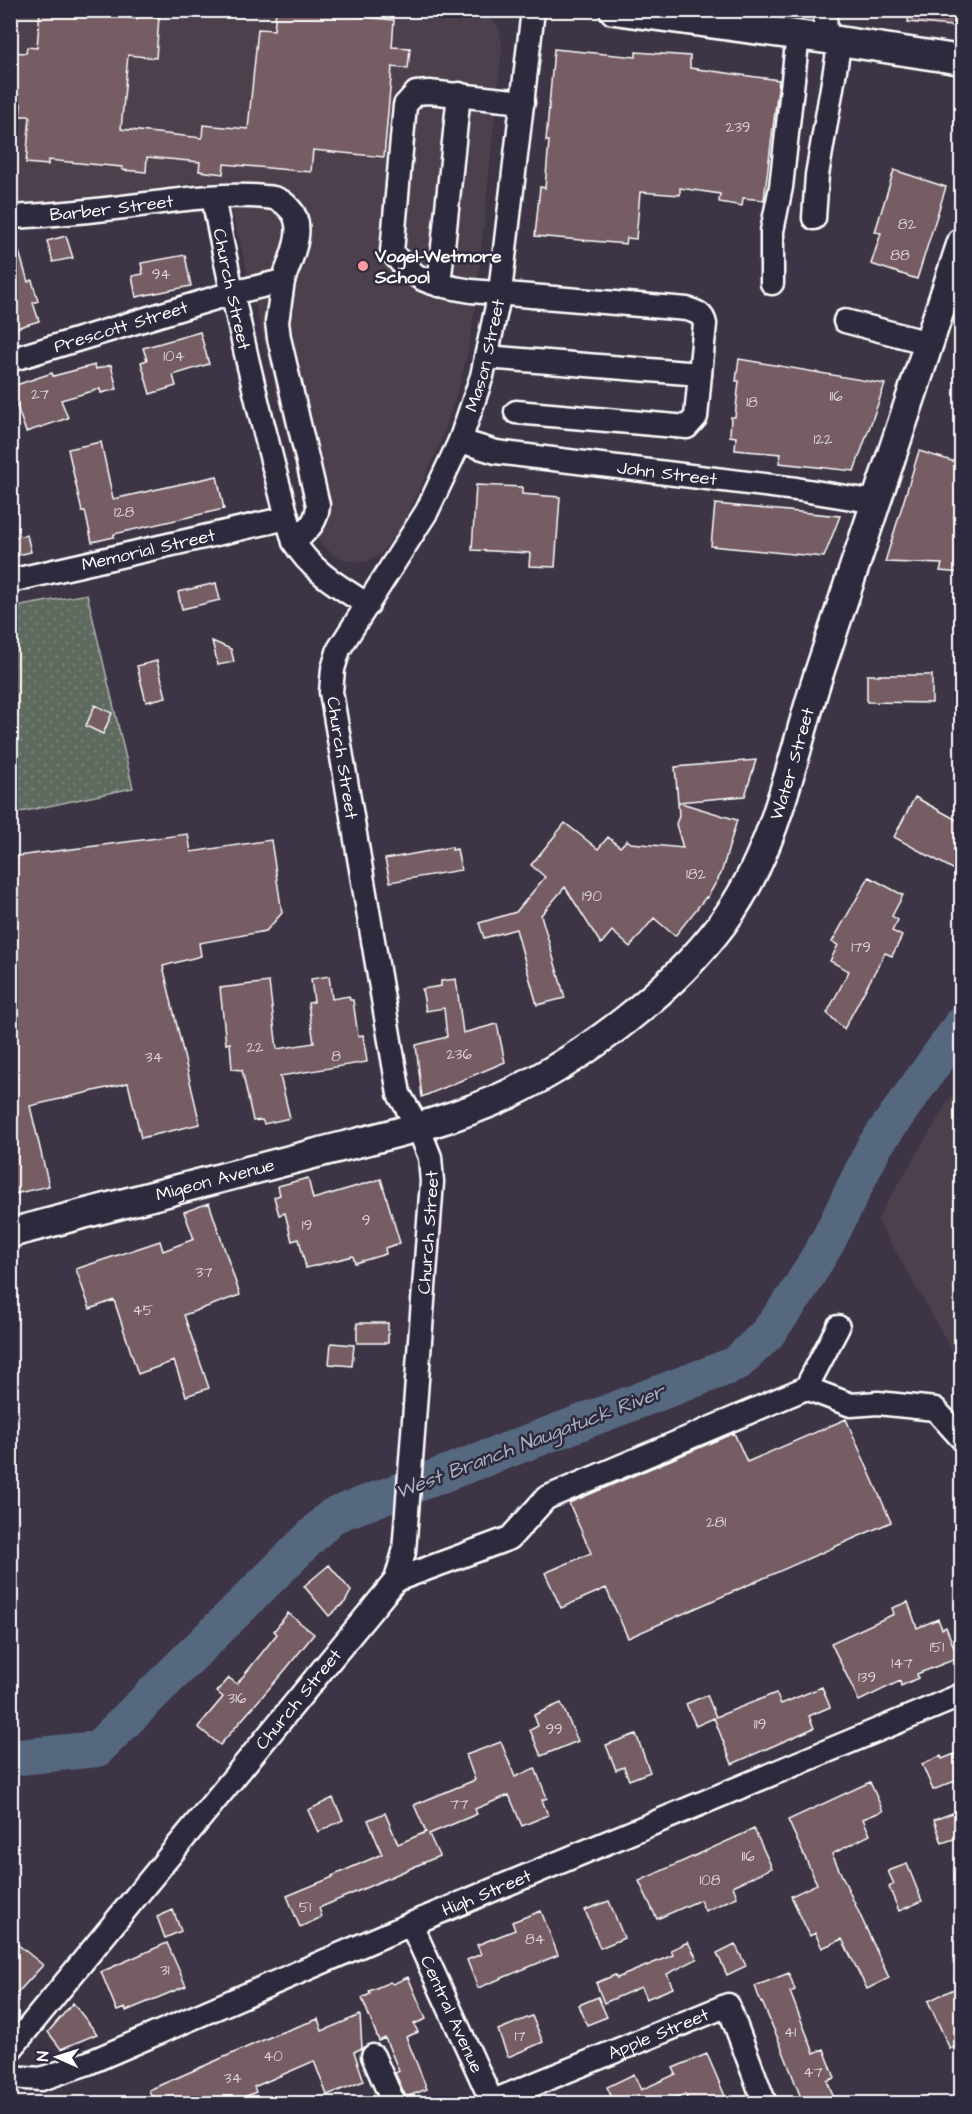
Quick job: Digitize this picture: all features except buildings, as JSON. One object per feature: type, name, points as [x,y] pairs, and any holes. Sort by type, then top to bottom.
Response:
[{"type":"main road","points":[[614,10],[962,60]]},
{"type":"main road","name":"Water Street","points":[[418,1127],[507,1095],[557,1068],[634,1013],[664,986],[722,924],[737,902],[773,828],[804,719],[962,242]]},
{"type":"main road","name":"Migeon Avenue","points":[[10,1233],[418,1127]]},
{"type":"street","name":"Mason Street","points":[[368,605],[427,511],[459,441],[482,376],[500,292],[533,10]]},
{"type":"street","points":[[814,218],[833,40],[825,10]]},
{"type":"street","points":[[772,283],[772,231],[781,187],[798,35]]},
{"type":"street","points":[[516,412],[687,427],[696,417],[705,324],[704,317],[687,309],[471,291],[421,281],[404,269],[392,252],[405,105],[416,93],[429,92],[523,102]]},
{"type":"street","points":[[439,285],[459,94]]},
{"type":"street","name":"Barber Street","points":[[10,217],[61,214],[213,197],[277,199],[290,208],[297,220],[297,238],[283,281]]},
{"type":"street","name":"Church Street","points":[[10,2050],[396,1580],[404,1552],[432,1182],[430,1157],[418,1127],[399,1094],[331,692],[333,669],[339,649],[368,605],[317,571],[303,557],[294,542],[259,413],[213,197]]},
{"type":"street","points":[[283,281],[277,322],[279,338],[318,505],[318,514],[314,524],[294,542]]},
{"type":"street","name":"Prescott Street","points":[[10,360],[232,293],[283,281]]},
{"type":"street","points":[[845,321],[929,343]]},
{"type":"street","points":[[486,357],[700,374]]},
{"type":"street","name":"John Street","points":[[459,441],[496,452],[796,489],[877,502]]},
{"type":"street","name":"Memorial Street","points":[[10,581],[287,518]]},
{"type":"street","points":[[396,1580],[510,1538],[546,1498],[806,1388],[838,1327]]},
{"type":"street","points":[[806,1388],[851,1405],[878,1403],[934,1409],[962,1439]]},
{"type":"street","name":"High Street","points":[[10,2077],[41,2079],[88,2063],[411,1924],[962,1695]]},
{"type":"street","name":"Central Avenue","points":[[411,1924],[490,2102]]},
{"type":"street","name":"Apple Street","points":[[490,2102],[728,2005],[765,2103]]},
{"type":"street","points":[[373,2056],[394,2103]]},
{"type":"shaded area","name":"Vogel-Wetmore School","points":[[450,10],[481,14],[493,21],[500,30],[502,47],[475,310],[468,351],[440,445],[403,523],[380,555],[365,562],[349,561],[334,555],[320,543],[306,514],[227,182],[190,183],[82,203],[11,207],[11,11]]},
{"type":"shaded area","points":[[961,1080],[961,1366],[877,1219]]},
{"type":"green space","points":[[87,594],[133,788],[11,814],[10,608]]},
{"type":"waterway","name":"West Branch Naugatuck River","points":[[10,1758],[97,1749],[332,1516],[736,1364],[767,1334],[796,1295],[829,1239],[874,1147],[962,1024]]},
{"type":"place","name":"Vogel-Wetmore School","points":[[363,266]]}]
